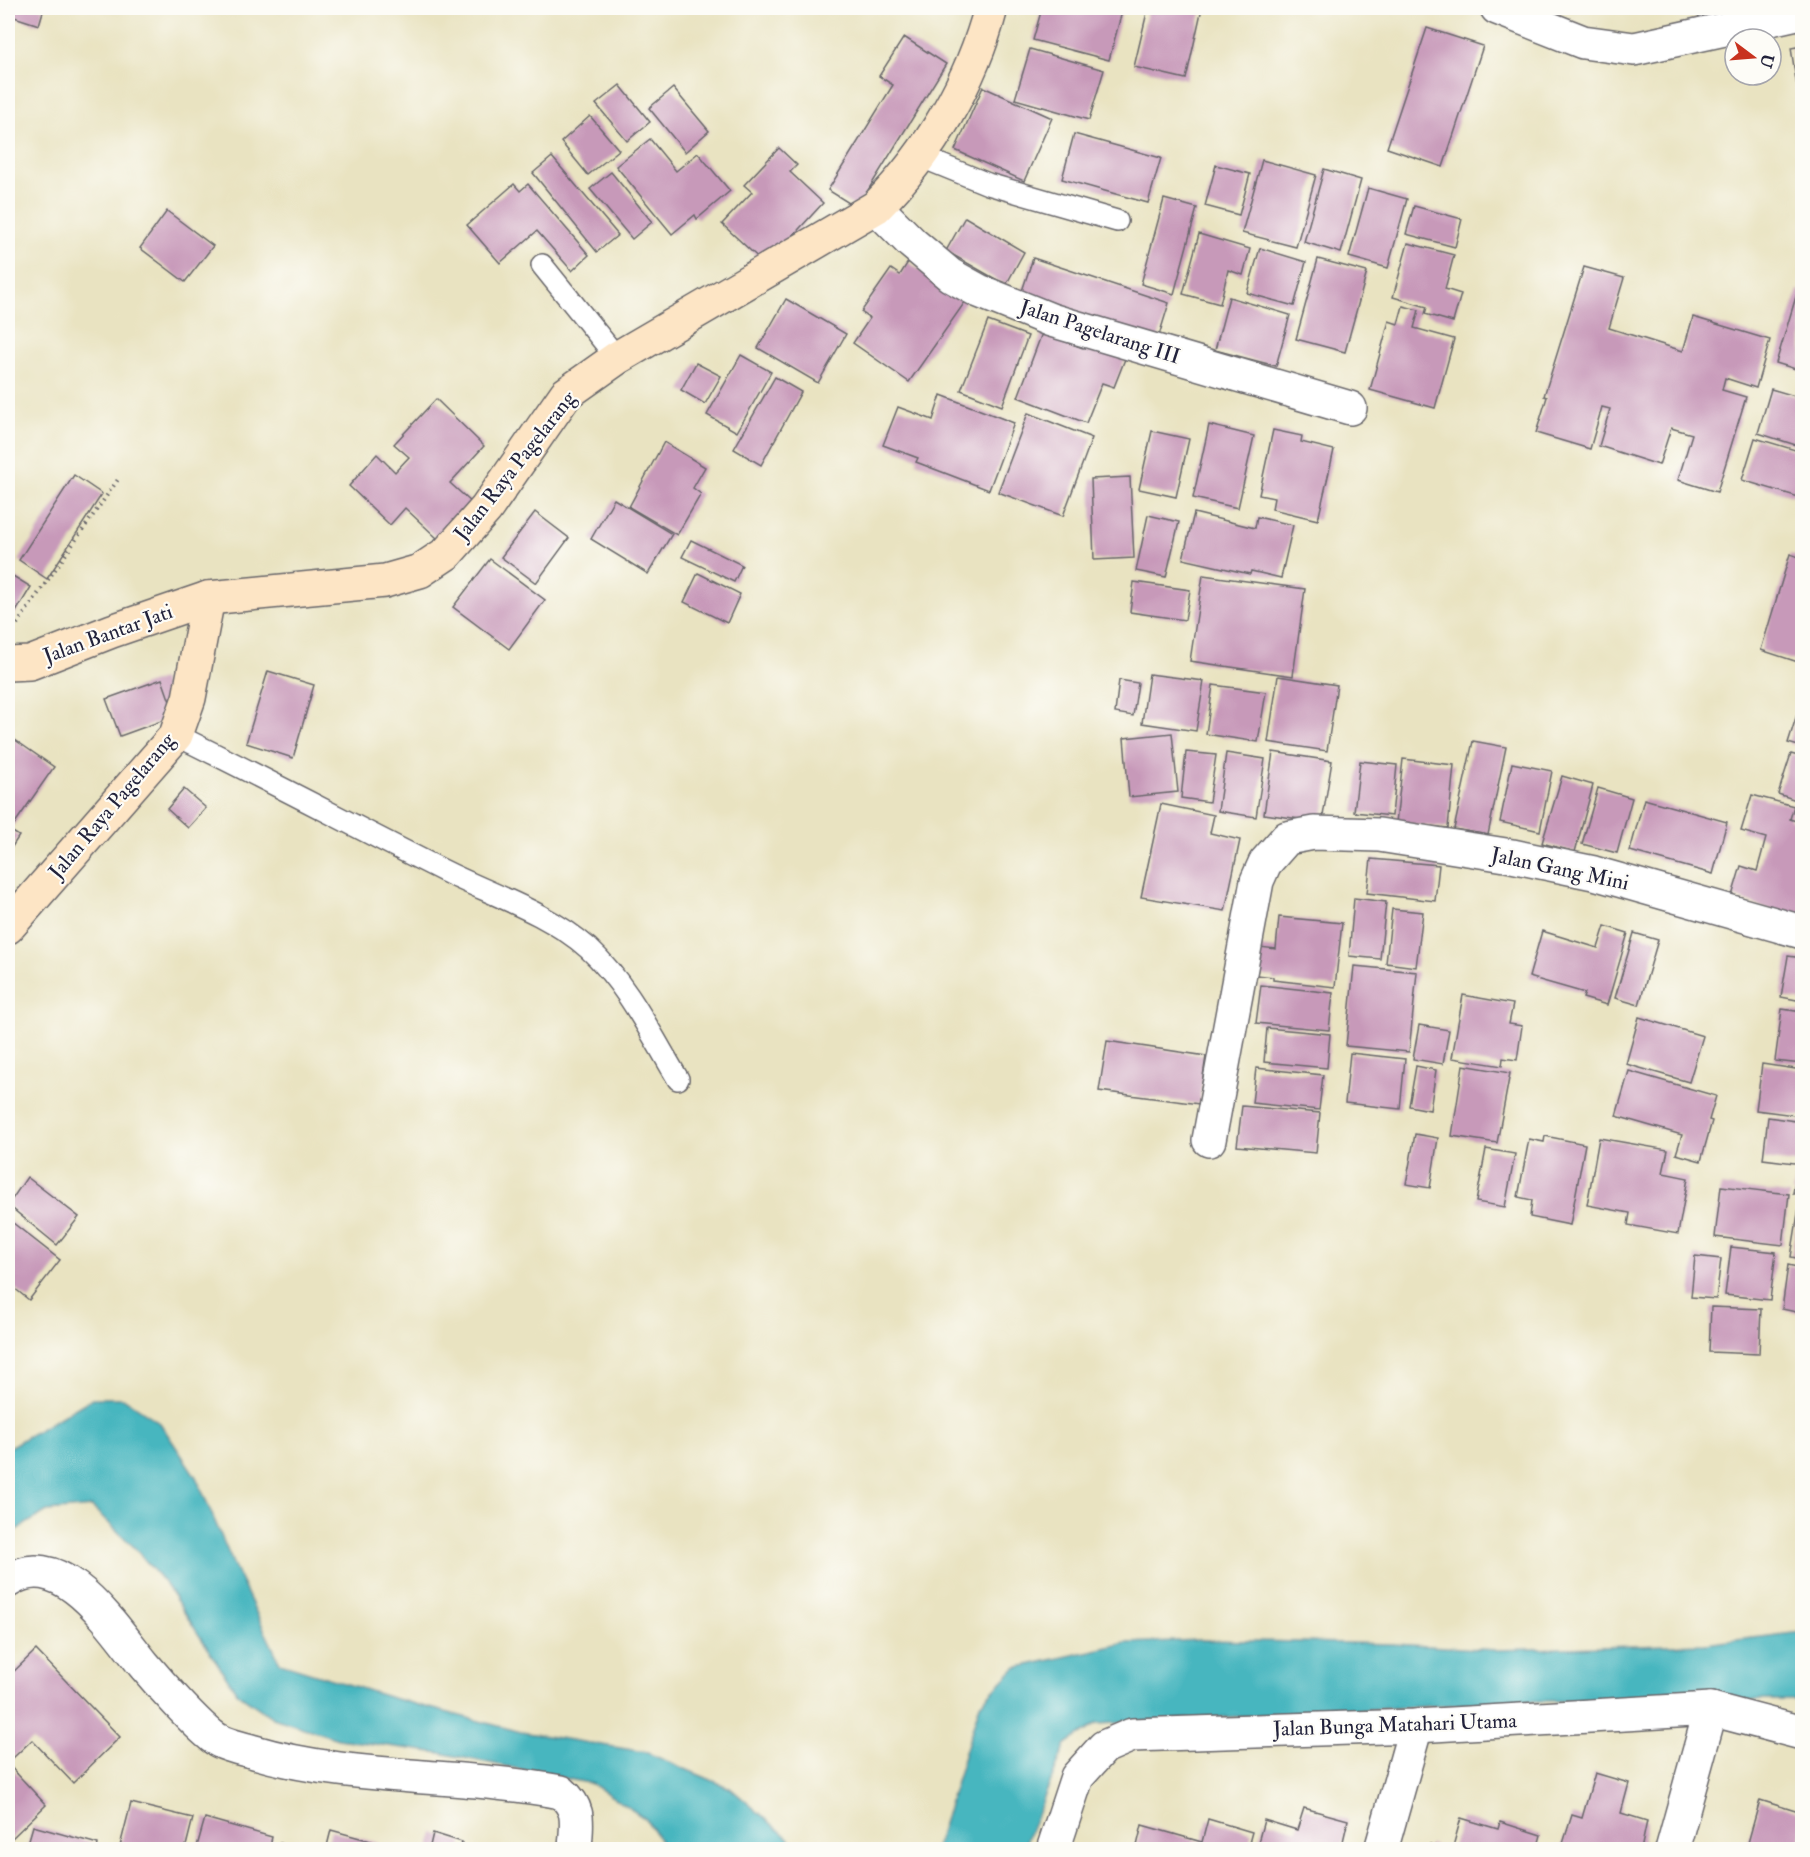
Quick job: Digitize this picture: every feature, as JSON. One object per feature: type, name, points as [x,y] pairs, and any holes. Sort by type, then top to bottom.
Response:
[{"type":"street","points":[[1497,8],[1583,42],[1634,49],[1803,12]]},
{"type":"street","name":"Jalan Raya Pagelarang","points":[[8,927],[176,735],[189,698],[208,598],[385,581],[420,571],[447,553],[486,509],[566,394],[617,358],[876,207],[900,183],[958,94],[988,18]]},
{"type":"street","name":"Jalan Pagelarang III","points":[[876,207],[912,243],[950,275],[979,291],[1052,320],[1350,408]]},
{"type":"street","name":"Jalan Bantar Jati","points":[[8,664],[30,663],[112,630],[208,598]]},
{"type":"street","name":"Jalan Gang Mini","points":[[1209,1140],[1257,881],[1265,863],[1287,838],[1314,833],[1379,835],[1512,856],[1594,873],[1803,932]]},
{"type":"street","points":[[8,1581],[14,1576],[37,1572],[54,1575],[95,1602],[145,1666],[214,1738],[285,1761],[561,1792],[573,1803],[577,1818],[575,1850]]},
{"type":"street","points":[[1672,1850],[1711,1709]]},
{"type":"street","name":"Jalan Bunga Matahari Utama","points":[[1053,1850],[1077,1778],[1104,1747],[1132,1735],[1416,1726],[1711,1709],[1803,1733]]},
{"type":"street","points":[[1381,1850],[1416,1726]]},
{"type":"lane","points":[[919,156],[988,184],[1117,221]]},
{"type":"lane","points":[[542,265],[617,358]]},
{"type":"lane","points":[[176,735],[279,785],[444,872],[556,924],[588,949],[623,988],[678,1079]]},
{"type":"path","points":[[14,627],[119,477]]},
{"type":"water","points":[[93,1398],[123,1398],[160,1423],[196,1477],[234,1566],[280,1663],[392,1698],[521,1732],[645,1752],[730,1788],[801,1849],[665,1849],[646,1819],[593,1784],[440,1753],[338,1739],[273,1718],[237,1693],[167,1586],[134,1547],[92,1507],[47,1511],[8,1535],[8,1448]]},
{"type":"water","points":[[1802,1632],[1802,1700],[1526,1701],[1097,1724],[1066,1744],[1023,1849],[935,1850],[980,1704],[1015,1668],[1126,1643],[1202,1640],[1393,1644],[1496,1650],[1705,1644]]},
{"type":"building","points":[[8,8],[44,8],[39,25],[8,15]]},
{"type":"building","points":[[1042,8],[1123,8],[1109,60],[1033,40]]},
{"type":"building","points":[[1148,8],[1202,8],[1186,79],[1134,67]]},
{"type":"building","points":[[1427,28],[1483,46],[1443,167],[1387,148]]},
{"type":"building","points":[[904,37],[946,64],[857,208],[828,190],[893,85],[879,76]]},
{"type":"building","points":[[1802,46],[1802,111],[1801,112],[1791,48]]},
{"type":"building","points":[[1030,49],[1104,70],[1089,120],[1015,99]]},
{"type":"building","points":[[620,85],[650,122],[627,141],[596,104]]},
{"type":"building","points":[[983,87],[1052,118],[1024,181],[955,150]]},
{"type":"building","points":[[673,88],[709,131],[685,152],[649,108]]},
{"type":"building","points":[[590,116],[619,150],[588,175],[561,142]]},
{"type":"building","points":[[1074,134],[1161,158],[1148,203],[1062,179]]},
{"type":"building","points":[[650,139],[676,171],[698,153],[730,191],[697,219],[695,215],[672,234],[616,166]]},
{"type":"building","points":[[779,148],[797,165],[790,172],[823,203],[766,265],[722,224],[752,192],[744,185]]},
{"type":"building","points":[[552,157],[618,235],[597,252],[533,173]]},
{"type":"building","points":[[1262,160],[1316,175],[1296,247],[1242,233]]},
{"type":"building","points":[[1216,165],[1250,174],[1239,215],[1205,206]]},
{"type":"building","points":[[1324,169],[1361,180],[1341,253],[1304,242]]},
{"type":"building","points":[[611,172],[652,222],[632,239],[590,189]]},
{"type":"building","points":[[514,184],[520,191],[528,184],[589,255],[572,271],[537,231],[500,263],[467,225]]},
{"type":"building","points":[[1368,188],[1407,199],[1388,268],[1349,257]]},
{"type":"building","points":[[1164,199],[1197,208],[1174,294],[1141,284]]},
{"type":"building","points":[[1414,206],[1462,219],[1455,247],[1406,234]]},
{"type":"building","points":[[167,211],[213,246],[185,282],[140,248]]},
{"type":"building","points":[[965,217],[1024,252],[1006,285],[946,251]]},
{"type":"building","points":[[1199,234],[1250,249],[1243,275],[1228,270],[1220,304],[1183,294]]},
{"type":"building","points":[[1408,243],[1454,255],[1445,289],[1461,294],[1453,322],[1425,314],[1427,307],[1393,297]]},
{"type":"building","points":[[1260,248],[1306,262],[1294,306],[1247,293]]},
{"type":"building","points":[[1033,258],[1169,303],[1157,342],[1020,297]]},
{"type":"building","points":[[1318,259],[1367,272],[1345,352],[1296,339]]},
{"type":"building","points":[[908,262],[965,302],[909,382],[853,343],[870,318],[861,312],[891,269],[900,275]]},
{"type":"building","points":[[1584,267],[1624,278],[1609,328],[1683,351],[1693,317],[1770,340],[1756,388],[1725,378],[1722,390],[1746,397],[1717,492],[1678,480],[1692,434],[1671,428],[1659,465],[1599,446],[1610,409],[1602,407],[1590,449],[1536,433],[1547,397],[1544,396]]},
{"type":"building","points":[[1798,290],[1802,291],[1802,371],[1776,363]]},
{"type":"building","points":[[1229,297],[1290,315],[1276,366],[1215,350]]},
{"type":"building","points":[[786,299],[846,334],[818,383],[758,348]]},
{"type":"building","points":[[1403,306],[1419,310],[1414,328],[1454,339],[1435,408],[1370,390],[1389,321],[1398,324]]},
{"type":"building","points":[[988,321],[1028,336],[1002,406],[961,390]]},
{"type":"building","points":[[1042,333],[1083,348],[1085,343],[1125,359],[1114,387],[1102,383],[1086,423],[1018,397]]},
{"type":"building","points":[[741,355],[771,372],[737,432],[707,415]]},
{"type":"building","points":[[696,363],[721,376],[705,404],[681,390]]},
{"type":"building","points":[[775,377],[801,392],[761,465],[734,449]]},
{"type":"building","points":[[1771,389],[1802,398],[1802,447],[1758,433]]},
{"type":"building","points":[[941,395],[1014,423],[989,490],[916,462],[918,458],[883,445],[898,407],[933,420]]},
{"type":"building","points":[[436,399],[484,446],[450,483],[472,503],[438,539],[405,508],[390,525],[349,486],[377,454],[395,472],[409,457],[394,444]]},
{"type":"building","points":[[1028,413],[1092,438],[1063,516],[998,492]]},
{"type":"building","points":[[1209,425],[1254,436],[1238,508],[1193,498]]},
{"type":"building","points":[[1273,430],[1302,436],[1301,442],[1334,450],[1318,520],[1272,509],[1274,498],[1259,495]]},
{"type":"building","points":[[1152,431],[1189,439],[1176,497],[1139,489]]},
{"type":"building","points":[[1755,438],[1802,452],[1802,498],[1742,480]]},
{"type":"building","points":[[664,442],[705,467],[693,488],[701,494],[677,535],[629,507]]},
{"type":"building","points":[[74,475],[102,494],[47,579],[19,560]]},
{"type":"building","points":[[1130,477],[1134,558],[1094,560],[1091,479]]},
{"type":"building","points":[[614,499],[672,534],[648,574],[591,539]]},
{"type":"building","points":[[535,512],[569,538],[536,583],[501,557]]},
{"type":"building","points":[[1194,513],[1255,528],[1257,517],[1293,525],[1281,578],[1251,571],[1250,574],[1183,559]]},
{"type":"building","points":[[1148,515],[1179,522],[1166,577],[1136,571]]},
{"type":"building","points":[[691,540],[742,565],[734,582],[682,557]]},
{"type":"building","points":[[1790,554],[1802,558],[1802,646],[1798,662],[1761,650]]},
{"type":"building","points":[[490,559],[545,600],[509,649],[453,607]]},
{"type":"building","points":[[8,573],[31,587],[8,625]]},
{"type":"building","points":[[698,573],[740,594],[727,623],[684,602]]},
{"type":"building","points":[[1203,575],[1305,589],[1293,676],[1190,661]]},
{"type":"building","points":[[1134,582],[1190,590],[1185,620],[1130,612]]},
{"type":"building","points":[[268,671],[314,685],[293,758],[246,743]]},
{"type":"building","points":[[1149,674],[1204,681],[1196,731],[1142,723]]},
{"type":"building","points":[[1278,676],[1337,685],[1327,751],[1268,742]]},
{"type":"building","points":[[162,679],[175,716],[120,736],[106,699]]},
{"type":"building","points":[[1119,680],[1138,683],[1133,716],[1115,713]]},
{"type":"building","points":[[1213,685],[1266,692],[1258,742],[1206,734]]},
{"type":"building","points":[[1799,708],[1802,709],[1802,747],[1788,743]]},
{"type":"building","points":[[1172,733],[1178,792],[1129,797],[1124,738]]},
{"type":"building","points":[[8,735],[54,767],[13,826],[8,823]]},
{"type":"building","points":[[1473,741],[1506,747],[1488,835],[1454,829]]},
{"type":"building","points":[[1186,752],[1216,755],[1209,802],[1181,798]]},
{"type":"building","points":[[1273,752],[1332,761],[1322,822],[1264,814]]},
{"type":"building","points":[[1226,753],[1265,759],[1256,817],[1218,811]]},
{"type":"building","points":[[1791,754],[1802,757],[1802,802],[1778,794]]},
{"type":"building","points":[[1403,759],[1454,765],[1448,828],[1396,823]]},
{"type":"building","points":[[1360,761],[1397,765],[1392,816],[1354,812]]},
{"type":"building","points":[[1512,763],[1552,771],[1540,831],[1500,822]]},
{"type":"building","points":[[1562,776],[1593,785],[1575,852],[1542,843]]},
{"type":"building","points":[[1598,788],[1632,798],[1617,853],[1582,844]]},
{"type":"building","points":[[184,789],[206,808],[188,828],[167,809]]},
{"type":"building","points":[[1752,795],[1794,806],[1790,819],[1802,823],[1802,922],[1732,896],[1741,866],[1757,871],[1766,838],[1741,831]]},
{"type":"building","points":[[1644,799],[1727,822],[1713,874],[1630,851]]},
{"type":"building","points":[[1161,804],[1214,815],[1210,833],[1240,840],[1225,911],[1141,897]]},
{"type":"building","points":[[8,829],[19,836],[8,853]]},
{"type":"building","points":[[1371,859],[1439,865],[1435,901],[1367,893]]},
{"type":"building","points":[[1354,898],[1386,902],[1380,959],[1349,956]]},
{"type":"building","points":[[1392,909],[1423,912],[1416,967],[1386,963]]},
{"type":"building","points":[[1279,917],[1342,923],[1335,987],[1273,980],[1273,977],[1257,975],[1260,947],[1276,949]]},
{"type":"building","points":[[1605,926],[1628,933],[1607,1005],[1583,998],[1585,993],[1529,977],[1542,931],[1598,948]]},
{"type":"building","points":[[1634,933],[1658,940],[1639,1005],[1615,998]]},
{"type":"building","points":[[1788,956],[1802,958],[1802,1001],[1781,997]]},
{"type":"building","points":[[1354,966],[1417,972],[1409,1052],[1346,1046]]},
{"type":"building","points":[[1261,985],[1333,993],[1329,1030],[1256,1023]]},
{"type":"building","points":[[1463,995],[1513,1004],[1509,1024],[1522,1026],[1517,1060],[1503,1058],[1502,1066],[1452,1058]]},
{"type":"building","points":[[1782,1009],[1802,1012],[1802,1064],[1775,1061]]},
{"type":"building","points":[[1639,1017],[1703,1036],[1689,1082],[1626,1064]]},
{"type":"building","points":[[1419,1025],[1449,1030],[1443,1064],[1413,1059]]},
{"type":"building","points":[[1267,1028],[1330,1034],[1327,1068],[1264,1062]]},
{"type":"building","points":[[1107,1041],[1206,1056],[1199,1104],[1099,1091]]},
{"type":"building","points":[[1350,1053],[1405,1059],[1400,1109],[1345,1103]]},
{"type":"building","points":[[1762,1064],[1802,1070],[1802,1116],[1756,1110]]},
{"type":"building","points":[[1463,1065],[1510,1073],[1497,1143],[1452,1136]]},
{"type":"building","points":[[1416,1066],[1436,1070],[1430,1110],[1409,1106]]},
{"type":"building","points":[[1256,1068],[1323,1075],[1319,1110],[1252,1103]]},
{"type":"building","points":[[1629,1071],[1716,1096],[1701,1161],[1676,1154],[1682,1135],[1616,1116]]},
{"type":"building","points":[[1242,1106],[1320,1113],[1316,1153],[1237,1146]]},
{"type":"building","points":[[1768,1117],[1802,1122],[1802,1164],[1763,1159]]},
{"type":"building","points":[[1415,1134],[1438,1138],[1430,1188],[1406,1184]]},
{"type":"building","points":[[1545,1136],[1585,1144],[1570,1225],[1530,1217],[1532,1200],[1518,1197],[1529,1139],[1544,1142]]},
{"type":"building","points":[[1599,1138],[1668,1150],[1663,1173],[1688,1178],[1678,1234],[1628,1225],[1630,1213],[1587,1205]]},
{"type":"building","points":[[1486,1149],[1515,1154],[1505,1207],[1476,1202]]},
{"type":"building","points":[[1797,1171],[1802,1172],[1802,1195],[1793,1193]]},
{"type":"building","points":[[27,1177],[79,1217],[57,1245],[8,1205]]},
{"type":"building","points":[[1721,1186],[1789,1194],[1783,1245],[1715,1237]]},
{"type":"building","points":[[1800,1201],[1802,1201],[1802,1259],[1791,1257]]},
{"type":"building","points":[[8,1219],[60,1260],[29,1300],[8,1283]]},
{"type":"building","points":[[1731,1247],[1776,1252],[1770,1300],[1725,1295]]},
{"type":"building","points":[[1695,1256],[1721,1259],[1716,1299],[1691,1297]]},
{"type":"building","points":[[1788,1265],[1802,1268],[1801,1313],[1782,1309]]},
{"type":"building","points":[[1711,1307],[1761,1309],[1759,1354],[1709,1352]]},
{"type":"building","points":[[36,1650],[120,1737],[73,1783],[32,1740],[13,1758],[8,1752],[8,1677]]},
{"type":"building","points":[[8,1764],[46,1805],[8,1842]]},
{"type":"building","points":[[1595,1773],[1629,1783],[1621,1813],[1647,1821],[1641,1850],[1561,1850],[1572,1815],[1582,1818]]},
{"type":"building","points":[[1760,1800],[1802,1813],[1802,1850],[1746,1850]]},
{"type":"building","points":[[131,1803],[193,1818],[185,1850],[119,1850]]},
{"type":"building","points":[[1304,1808],[1348,1820],[1341,1850],[1256,1850],[1264,1820],[1297,1830]]},
{"type":"building","points":[[205,1818],[272,1837],[269,1850],[196,1850]]},
{"type":"building","points":[[1461,1818],[1498,1829],[1500,1822],[1541,1835],[1537,1850],[1452,1850]]},
{"type":"building","points":[[1208,1819],[1252,1832],[1247,1850],[1136,1850],[1142,1825],[1202,1842]]},
{"type":"building","points":[[33,1826],[98,1844],[97,1850],[26,1850]]},
{"type":"building","points":[[331,1830],[378,1843],[376,1850],[326,1850]]},
{"type":"building","points":[[433,1833],[462,1842],[460,1850],[429,1850]]},
{"type":"building","points":[[280,1843],[302,1849],[278,1850]]},
{"type":"building","points":[[1430,1844],[1447,1849],[1447,1850],[1428,1850]]}]
